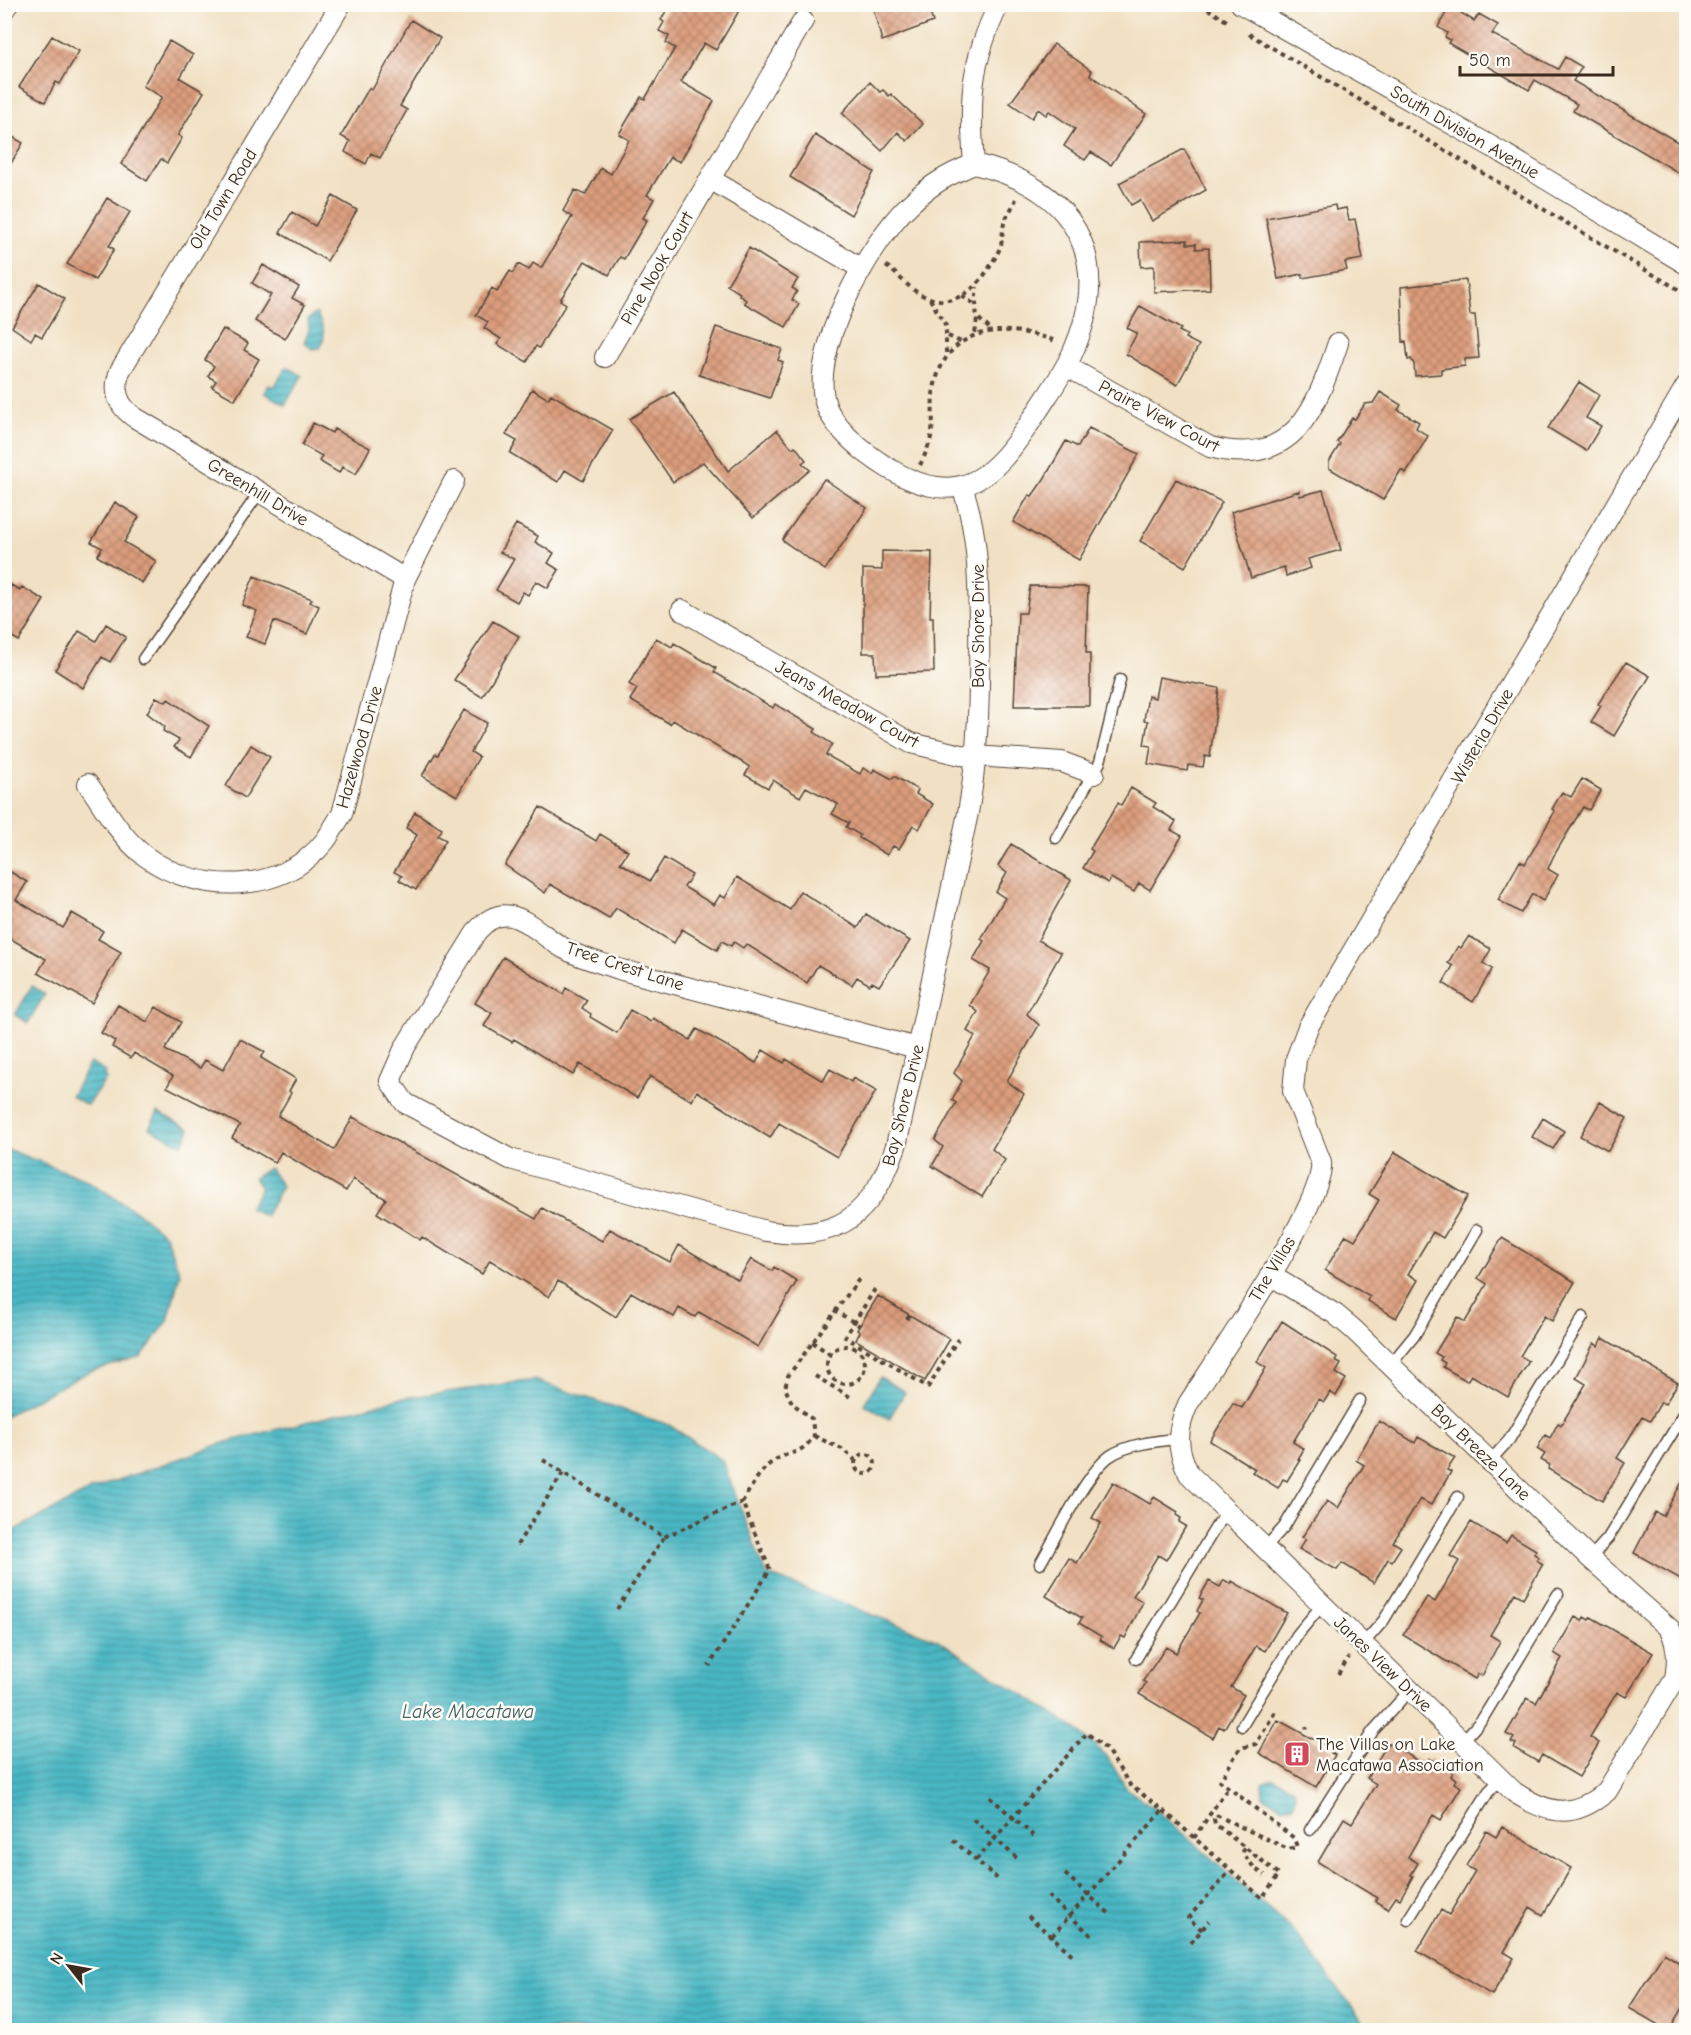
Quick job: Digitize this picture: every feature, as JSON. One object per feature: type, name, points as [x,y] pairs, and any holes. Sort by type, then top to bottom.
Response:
[{"type":"street","points":[[4,10],[8,4]]},
{"type":"street","name":"Old Town Road","points":[[118,397],[116,384],[120,371],[341,4]]},
{"type":"street","points":[[974,164],[970,121],[974,71],[985,33],[999,4]]},
{"type":"street","name":"South Division Avenue","points":[[1241,4],[1503,153],[1686,264]]},
{"type":"street","name":"Pine Nook Court","points":[[605,357],[803,21]]},
{"type":"street","points":[[974,164],[999,170],[1044,195],[1061,208],[1076,226],[1085,247],[1089,290],[1083,320],[1066,366],[1029,424],[994,468],[962,486],[940,488],[913,481],[897,473],[852,442],[826,407],[823,387],[824,368],[831,334],[871,265],[908,206],[944,176],[974,164]]},
{"type":"street","points":[[710,178],[871,265]]},
{"type":"street","name":"Praire View Court","points":[[1066,366],[1210,447],[1230,452],[1250,453],[1280,443],[1297,430],[1310,413],[1325,382],[1338,343]]},
{"type":"street","name":"Wisteria Drive","points":[[1293,1091],[1296,1059],[1308,1027],[1686,386]]},
{"type":"street","name":"Greenhill Drive","points":[[118,397],[121,405],[134,417],[405,579]]},
{"type":"street","name":"Hazelwood Drive","points":[[88,784],[121,832],[145,856],[174,873],[206,884],[272,878],[306,858],[324,841],[342,814],[405,579],[454,481]]},
{"type":"street","name":"Bay Shore Drive","points":[[390,1081],[405,1102],[510,1159],[766,1231],[808,1235],[848,1219],[869,1202],[880,1186],[896,1146],[968,813],[975,756],[979,640],[977,541],[962,486]]},
{"type":"street","name":"Jeans Meadow Court","points":[[681,610],[911,744],[937,751],[975,756],[1062,762],[1095,774]]},
{"type":"street","name":"Tree Crest Lane","points":[[390,1081],[405,1047],[477,932],[486,921],[498,915],[516,917],[575,954],[622,970],[917,1048]]},
{"type":"street","name":"The Villas","points":[[1177,1439],[1180,1420],[1188,1404],[1270,1275],[1315,1195],[1322,1173],[1318,1150],[1293,1091]]},
{"type":"street","name":"Bay Breeze Lane","points":[[1270,1275],[1335,1314],[1391,1364],[1590,1558],[1682,1642]]},
{"type":"street","name":"Janes View Drive","points":[[1177,1439],[1189,1474],[1322,1605],[1356,1650],[1410,1690],[1501,1779],[1534,1805],[1554,1811],[1591,1805],[1607,1791],[1675,1679],[1682,1642]]},
{"type":"lane","points":[[142,659],[259,493]]},
{"type":"lane","points":[[1056,838],[1095,774],[1104,751],[1120,680]]},
{"type":"lane","points":[[1391,1364],[1414,1336],[1477,1230]]},
{"type":"lane","points":[[1490,1461],[1509,1440],[1583,1317]]},
{"type":"lane","points":[[1264,1549],[1284,1527],[1360,1400]]},
{"type":"lane","points":[[1590,1558],[1608,1538],[1684,1414]]},
{"type":"lane","points":[[1040,1564],[1094,1472],[1110,1456],[1132,1447],[1177,1439]]},
{"type":"lane","points":[[1356,1650],[1384,1620],[1458,1497]]},
{"type":"lane","points":[[1136,1659],[1217,1525],[1228,1513]]},
{"type":"lane","points":[[1463,1741],[1483,1718],[1558,1594]]},
{"type":"lane","points":[[1242,1726],[1297,1635],[1322,1605]]},
{"type":"lane","points":[[1310,1830],[1374,1731],[1410,1690]]},
{"type":"lane","points":[[1408,1920],[1489,1791],[1501,1779]]},
{"type":"path","points":[[1200,4],[1686,294]]},
{"type":"path","points":[[975,333],[978,319],[974,304],[977,286],[1000,248],[1005,221],[1020,193]]},
{"type":"path","points":[[871,265],[918,294],[929,298],[949,300],[962,296],[977,286]]},
{"type":"path","points":[[962,296],[974,304]]},
{"type":"path","points":[[919,469],[932,431],[934,388],[946,357],[948,336],[941,314],[929,298]]},
{"type":"path","points":[[978,319],[991,331]]},
{"type":"path","points":[[946,357],[975,333],[991,331],[1026,331],[1062,344]]},
{"type":"path","points":[[948,336],[962,342]]},
{"type":"path","points":[[617,1609],[664,1537],[742,1502],[766,1467],[777,1459],[806,1448],[814,1436],[812,1419],[792,1402],[785,1388],[788,1376],[834,1310],[859,1279]]},
{"type":"path","points":[[875,1289],[845,1337],[858,1347],[928,1387],[958,1339]]},
{"type":"path","points":[[834,1310],[860,1326]]},
{"type":"path","points":[[907,1320],[912,1311]]},
{"type":"path","points":[[812,1342],[830,1354]]},
{"type":"path","points":[[839,1347],[858,1347],[864,1358],[862,1375],[851,1383],[837,1381],[827,1367],[830,1354],[839,1347]]},
{"type":"path","points":[[815,1376],[852,1398]]},
{"type":"path","points":[[833,1387],[837,1381]]},
{"type":"path","points":[[814,1436],[842,1449],[855,1460],[855,1467],[862,1474],[870,1473],[874,1468],[873,1459],[868,1455],[862,1454],[855,1460]]},
{"type":"path","points":[[543,1460],[664,1537]]},
{"type":"path","points":[[517,1545],[563,1473]]},
{"type":"path","points":[[710,1666],[771,1570],[742,1502]]},
{"type":"path","points":[[1338,1674],[1356,1650]]},
{"type":"path","points":[[1214,1814],[1288,1849],[1297,1847],[1294,1838],[1220,1781],[1240,1748],[1256,1744],[1275,1712]]},
{"type":"path","points":[[976,1860],[1087,1733],[1107,1750],[1130,1785],[1163,1810],[1262,1898],[1279,1876],[1277,1872],[1215,1824],[1214,1814]]},
{"type":"path","points":[[1194,1838],[1214,1814],[1228,1787]]},
{"type":"path","points":[[990,1797],[1036,1838]]},
{"type":"path","points":[[1052,1936],[1163,1810]]},
{"type":"path","points":[[973,1819],[1019,1860]]},
{"type":"path","points":[[953,1840],[999,1880]]},
{"type":"path","points":[[1244,1848],[1243,1853],[1255,1869],[1265,1875]]},
{"type":"path","points":[[1202,1930],[1188,1918],[1230,1871]]},
{"type":"path","points":[[1065,1874],[1111,1915]]},
{"type":"path","points":[[1048,1896],[1094,1937]]},
{"type":"path","points":[[1028,1916],[1074,1956]]},
{"type":"path","points":[[1191,1943],[1209,1921]]},
{"type":"water","points":[[316,313],[322,325],[324,339],[320,348],[312,349],[304,342],[309,330],[308,319]]},
{"type":"water","points":[[287,366],[302,376],[285,405],[264,393],[269,385],[274,387]]},
{"type":"water","points":[[32,986],[45,994],[28,1023],[15,1015]]},
{"type":"water","points":[[90,1063],[106,1072],[103,1076],[107,1078],[87,1105],[71,1096]]},
{"type":"water","points":[[158,1112],[190,1129],[182,1145],[149,1128]]},
{"type":"water","points":[[4,1148],[87,1180],[137,1212],[165,1235],[180,1273],[168,1321],[141,1357],[88,1372],[5,1416]]},
{"type":"water","points":[[269,1168],[282,1186],[265,1217],[249,1208],[261,1188],[254,1178]]},
{"type":"water","points":[[880,1377],[905,1392],[889,1419],[864,1404]]},
{"type":"water","name":"Lake Macatawa","points":[[534,1380],[669,1425],[722,1460],[766,1574],[938,1640],[1076,1729],[1106,1755],[1127,1789],[1157,1810],[1295,1932],[1370,2030],[5,2030],[5,1535],[93,1489],[226,1442],[402,1398]]},
{"type":"water","points":[[1274,1778],[1294,1789],[1296,1799],[1293,1805],[1283,1807],[1263,1796],[1262,1783]]},
{"type":"building","points":[[670,4],[743,4],[716,50],[704,43],[681,82],[714,101],[680,162],[670,157],[647,195],[654,199],[643,218],[647,220],[624,259],[620,257],[609,275],[585,261],[560,300],[566,304],[539,348],[536,346],[527,362],[497,344],[501,339],[484,328],[488,322],[476,315],[492,288],[497,292],[510,271],[513,273],[518,264],[529,270],[533,263],[541,268],[572,217],[563,211],[575,190],[585,195],[601,168],[611,174],[629,140],[619,134],[641,97],[645,99],[675,48],[666,43],[669,36],[659,31],[664,22],[661,20]]},
{"type":"building","points":[[872,4],[927,4],[933,22],[882,41]]},
{"type":"building","points":[[1450,6],[1474,21],[1479,14],[1498,25],[1492,34],[1558,69],[1565,57],[1582,67],[1573,81],[1686,147],[1686,177],[1573,111],[1577,104],[1535,80],[1529,90],[1448,43],[1450,40],[1445,37],[1447,33],[1438,27]]},
{"type":"building","points":[[411,20],[440,38],[400,106],[407,110],[380,158],[371,153],[366,164],[345,152],[350,141],[341,136],[369,88],[372,90]]},
{"type":"building","points":[[52,36],[79,51],[60,84],[56,82],[45,102],[19,87]]},
{"type":"building","points":[[169,41],[193,55],[180,78],[204,92],[178,135],[182,138],[167,163],[161,159],[147,181],[121,164],[162,97],[143,86]]},
{"type":"building","points":[[1054,44],[1092,71],[1090,75],[1146,114],[1111,165],[1091,152],[1085,160],[1064,146],[1075,129],[1049,111],[1046,115],[1038,109],[1032,118],[1010,103]]},
{"type":"building","points":[[870,82],[880,92],[883,90],[889,96],[891,94],[923,124],[907,141],[898,132],[882,151],[842,113]]},
{"type":"building","points":[[4,132],[23,143],[4,175]]},
{"type":"building","points":[[815,135],[874,172],[851,215],[790,177]]},
{"type":"building","points":[[1184,149],[1206,190],[1152,221],[1140,200],[1131,205],[1119,183]]},
{"type":"building","points":[[333,196],[357,210],[327,261],[280,233],[292,212],[315,226]]},
{"type":"building","points":[[107,198],[130,212],[109,246],[114,249],[95,280],[67,264]]},
{"type":"building","points":[[1335,205],[1336,210],[1346,208],[1349,220],[1355,219],[1363,259],[1345,262],[1347,270],[1303,278],[1302,274],[1278,279],[1266,218]]},
{"type":"building","points":[[1187,240],[1187,244],[1196,244],[1196,249],[1209,248],[1210,289],[1154,292],[1154,266],[1141,267],[1140,242]]},
{"type":"building","points":[[749,248],[798,279],[792,288],[797,291],[792,300],[799,304],[786,327],[744,303],[746,300],[739,295],[740,293],[727,285]]},
{"type":"building","points":[[263,265],[299,287],[292,298],[305,305],[285,339],[255,321],[271,295],[252,283]]},
{"type":"building","points":[[1466,280],[1470,315],[1475,315],[1479,358],[1465,359],[1465,366],[1441,369],[1441,374],[1415,376],[1414,364],[1411,359],[1408,360],[1406,341],[1403,342],[1401,287]]},
{"type":"building","points":[[39,283],[65,299],[42,337],[35,333],[31,340],[12,327]]},
{"type":"building","points":[[1140,306],[1181,329],[1179,331],[1187,335],[1185,338],[1199,345],[1177,385],[1126,354],[1137,333],[1127,328]]},
{"type":"building","points":[[716,327],[782,349],[778,360],[783,362],[770,398],[699,375]]},
{"type":"building","points":[[223,329],[248,343],[244,350],[259,359],[235,400],[212,387],[216,381],[208,376],[214,366],[205,360]]},
{"type":"building","points":[[1579,382],[1599,395],[1586,418],[1601,426],[1586,451],[1548,428]]},
{"type":"building","points":[[532,389],[548,399],[551,394],[613,430],[583,481],[565,470],[558,482],[510,453],[517,441],[506,435]]},
{"type":"building","points":[[674,392],[728,471],[777,430],[792,448],[795,446],[806,460],[802,463],[810,470],[753,518],[703,462],[673,482],[629,419]]},
{"type":"building","points":[[1380,392],[1401,405],[1398,410],[1419,422],[1416,428],[1428,436],[1406,473],[1401,470],[1383,500],[1329,468],[1329,462],[1340,444],[1337,442],[1352,418],[1355,419],[1365,404],[1373,403]]},
{"type":"building","points":[[313,423],[332,433],[334,429],[370,448],[356,474],[342,467],[339,473],[319,461],[322,456],[302,445]]},
{"type":"building","points":[[1089,428],[1139,454],[1079,560],[1013,522],[1029,495],[1032,496],[1044,479],[1066,441],[1078,447]]},
{"type":"building","points":[[824,479],[867,508],[825,570],[782,540]]},
{"type":"building","points":[[1176,479],[1222,502],[1185,567],[1140,541]]},
{"type":"building","points":[[1323,490],[1341,550],[1308,559],[1311,568],[1286,576],[1284,567],[1251,578],[1231,512],[1299,491],[1300,496]]},
{"type":"building","points":[[115,502],[139,517],[124,542],[156,561],[142,583],[97,556],[102,548],[91,542]]},
{"type":"building","points":[[516,524],[538,536],[535,542],[554,553],[548,563],[559,570],[548,588],[536,581],[528,595],[523,592],[517,602],[496,590],[514,559],[500,552]]},
{"type":"building","points":[[882,551],[932,552],[930,617],[933,617],[934,672],[876,674],[875,653],[863,653],[863,569],[882,570]]},
{"type":"building","points":[[254,576],[312,599],[310,602],[319,606],[307,634],[274,621],[265,644],[246,637],[257,611],[242,605]]},
{"type":"building","points":[[11,585],[20,590],[22,587],[44,600],[19,641],[4,632],[4,596]]},
{"type":"building","points":[[1030,586],[1088,587],[1086,653],[1090,653],[1090,706],[1014,706],[1018,613],[1026,613]]},
{"type":"building","points":[[493,621],[519,636],[482,697],[454,680]]},
{"type":"building","points":[[106,624],[126,637],[110,662],[102,657],[83,688],[55,670],[79,631],[96,641]]},
{"type":"building","points":[[656,638],[672,647],[674,643],[716,668],[714,672],[773,708],[775,704],[816,729],[814,732],[832,744],[826,755],[860,774],[863,768],[872,773],[874,769],[892,779],[894,776],[918,790],[916,794],[933,804],[919,829],[913,825],[899,849],[893,846],[887,855],[859,838],[860,835],[846,827],[849,823],[832,814],[838,804],[806,787],[800,797],[773,780],[768,788],[745,775],[750,767],[673,720],[670,724],[630,700],[637,689],[629,684]]},
{"type":"building","points":[[1626,662],[1650,676],[1614,736],[1591,722],[1601,706],[1598,704]]},
{"type":"building","points":[[1159,677],[1219,688],[1210,757],[1205,756],[1203,767],[1188,765],[1187,771],[1148,764],[1151,746],[1144,745],[1148,721],[1144,720],[1148,696],[1155,698]]},
{"type":"building","points":[[156,697],[166,702],[168,699],[209,726],[191,757],[174,747],[179,740],[163,731],[165,727],[147,713]]},
{"type":"building","points":[[464,710],[487,723],[471,752],[479,757],[457,796],[422,776],[435,754],[438,755]]},
{"type":"building","points":[[251,745],[270,757],[245,798],[226,786]]},
{"type":"building","points":[[1582,779],[1601,790],[1589,810],[1583,807],[1553,857],[1548,869],[1558,875],[1543,901],[1532,894],[1521,913],[1498,900],[1520,861],[1525,864],[1555,811],[1552,809],[1562,792],[1571,797]]},
{"type":"building","points":[[1131,788],[1156,803],[1153,807],[1176,821],[1171,830],[1182,836],[1150,890],[1139,883],[1134,892],[1111,878],[1108,883],[1083,868],[1093,851],[1090,849],[1118,803],[1121,805]]},
{"type":"building","points":[[540,807],[596,841],[600,834],[628,851],[620,863],[650,881],[664,858],[692,875],[684,887],[714,905],[720,895],[725,898],[737,877],[790,910],[800,891],[858,928],[866,914],[910,941],[879,986],[872,982],[870,985],[857,977],[852,985],[818,965],[807,983],[746,944],[743,948],[734,942],[731,946],[722,941],[717,950],[682,929],[674,943],[616,908],[609,919],[550,884],[545,893],[505,865]]},
{"type":"building","points":[[415,812],[442,829],[438,836],[446,840],[416,890],[399,880],[402,876],[394,872],[417,835],[406,828]]},
{"type":"building","points":[[1011,844],[1071,880],[1038,940],[1061,953],[1027,1014],[1039,1025],[1007,1081],[1024,1094],[992,1149],[1005,1160],[982,1197],[932,1166],[943,1147],[935,1140],[956,1103],[952,1100],[962,1081],[954,1073],[975,1036],[967,1031],[978,1012],[970,1005],[990,970],[973,960],[984,941],[981,939],[1005,898],[996,892],[1007,873],[998,866]]},
{"type":"building","points":[[4,868],[27,882],[16,900],[63,928],[72,913],[103,931],[98,939],[121,952],[92,1003],[38,973],[46,959],[4,935]]},
{"type":"building","points":[[1469,936],[1491,949],[1483,963],[1492,969],[1473,1002],[1443,983],[1453,966],[1448,963],[1458,946],[1461,948]]},
{"type":"building","points":[[503,957],[563,994],[566,988],[587,1000],[582,1008],[591,1014],[590,1017],[617,1033],[630,1010],[651,1022],[653,1018],[690,1040],[697,1029],[756,1063],[763,1050],[784,1063],[786,1059],[823,1081],[830,1069],[851,1082],[853,1078],[876,1091],[837,1157],[779,1123],[770,1138],[697,1091],[692,1101],[650,1076],[637,1098],[580,1064],[573,1075],[514,1039],[512,1042],[484,1026],[492,1013],[475,1003]]},
{"type":"building","points":[[118,1005],[147,1022],[156,1007],[181,1022],[165,1050],[200,1068],[205,1060],[223,1070],[240,1039],[265,1052],[261,1058],[296,1079],[278,1116],[334,1150],[353,1117],[536,1219],[542,1208],[602,1241],[610,1229],[670,1262],[679,1245],[738,1280],[751,1259],[772,1271],[774,1267],[797,1281],[758,1347],[699,1312],[695,1317],[679,1308],[674,1317],[631,1292],[616,1317],[558,1281],[549,1297],[490,1260],[482,1274],[422,1237],[420,1240],[377,1213],[386,1199],[353,1179],[346,1191],[281,1152],[275,1163],[232,1138],[240,1125],[167,1087],[173,1076],[134,1053],[131,1058],[112,1047],[115,1041],[101,1033]]},
{"type":"building","points":[[1600,1102],[1627,1118],[1608,1151],[1580,1136]]},
{"type":"building","points":[[1543,1118],[1564,1131],[1553,1149],[1532,1137]]},
{"type":"building","points":[[1395,1152],[1468,1196],[1443,1238],[1433,1232],[1408,1274],[1418,1280],[1396,1318],[1368,1301],[1370,1297],[1325,1270],[1346,1235],[1355,1240],[1379,1200],[1369,1194]]},
{"type":"building","points":[[1502,1238],[1575,1282],[1552,1321],[1544,1316],[1520,1356],[1529,1361],[1508,1397],[1471,1375],[1467,1381],[1443,1367],[1445,1363],[1440,1360],[1442,1357],[1435,1353],[1457,1317],[1465,1322],[1477,1302],[1487,1284],[1478,1278]]},
{"type":"building","points":[[878,1296],[950,1339],[925,1381],[856,1340],[860,1332],[857,1330]]},
{"type":"building","points":[[1282,1321],[1337,1357],[1335,1361],[1341,1364],[1336,1373],[1346,1379],[1336,1396],[1330,1392],[1324,1402],[1319,1399],[1293,1442],[1304,1449],[1298,1459],[1300,1460],[1287,1481],[1283,1479],[1278,1488],[1252,1472],[1255,1469],[1210,1441],[1233,1403],[1242,1408],[1266,1368],[1257,1362]]},
{"type":"building","points":[[1603,1338],[1678,1383],[1665,1404],[1661,1402],[1650,1421],[1642,1417],[1617,1458],[1625,1463],[1602,1501],[1548,1469],[1550,1465],[1541,1460],[1545,1454],[1537,1449],[1545,1435],[1550,1438],[1558,1423],[1561,1425],[1586,1384],[1576,1378],[1594,1343],[1598,1346]]},
{"type":"building","points":[[1379,1421],[1415,1443],[1418,1437],[1455,1458],[1447,1470],[1451,1472],[1431,1505],[1420,1499],[1393,1542],[1401,1547],[1392,1561],[1388,1559],[1374,1583],[1342,1563],[1337,1570],[1299,1549],[1306,1539],[1302,1537],[1327,1501],[1338,1508],[1364,1465],[1356,1460]]},
{"type":"building","points":[[1686,1475],[1686,1582],[1634,1553],[1655,1512],[1663,1516]]},
{"type":"building","points":[[1113,1482],[1150,1504],[1154,1497],[1178,1512],[1176,1515],[1181,1518],[1179,1522],[1186,1526],[1166,1560],[1158,1555],[1133,1596],[1143,1602],[1125,1638],[1121,1636],[1114,1648],[1100,1640],[1102,1637],[1079,1623],[1082,1618],[1046,1596],[1069,1558],[1077,1563],[1101,1523],[1092,1518]]},
{"type":"building","points":[[1471,1522],[1506,1543],[1511,1535],[1536,1550],[1534,1554],[1539,1557],[1536,1560],[1543,1564],[1523,1598],[1515,1593],[1490,1635],[1500,1641],[1482,1676],[1478,1674],[1475,1679],[1403,1635],[1427,1597],[1435,1602],[1459,1561],[1450,1556]]},
{"type":"building","points":[[1224,1580],[1231,1584],[1232,1581],[1287,1613],[1265,1651],[1256,1646],[1231,1687],[1244,1695],[1224,1729],[1219,1726],[1213,1738],[1139,1694],[1146,1683],[1143,1681],[1166,1647],[1176,1653],[1200,1613],[1197,1611],[1203,1600],[1199,1598],[1209,1581],[1220,1587]]},
{"type":"building","points":[[1575,1617],[1582,1621],[1584,1617],[1589,1620],[1591,1617],[1653,1653],[1626,1697],[1617,1692],[1590,1737],[1599,1743],[1579,1777],[1542,1755],[1538,1762],[1514,1748],[1516,1744],[1511,1742],[1514,1738],[1506,1734],[1527,1698],[1536,1703],[1562,1658],[1554,1653]]},
{"type":"building","name":"The Villas on Lake Macatawa Association","points":[[1278,1720],[1333,1750],[1331,1753],[1335,1755],[1316,1787],[1259,1753]]},
{"type":"building","points":[[1388,1743],[1425,1765],[1429,1758],[1453,1772],[1451,1776],[1456,1779],[1454,1783],[1461,1787],[1441,1820],[1433,1815],[1420,1836],[1408,1857],[1418,1863],[1411,1875],[1413,1876],[1400,1899],[1396,1897],[1388,1909],[1375,1901],[1377,1898],[1318,1862],[1344,1818],[1352,1823],[1376,1784],[1367,1778]]},
{"type":"building","points":[[1502,1827],[1571,1868],[1543,1915],[1530,1907],[1504,1952],[1514,1958],[1492,1995],[1417,1951],[1441,1910],[1449,1915],[1475,1871],[1466,1866],[1486,1831],[1496,1837]]},
{"type":"building","points":[[1664,1953],[1686,1967],[1686,2002],[1669,2031],[1629,2008]]},
{"type":"place","name":"The Villas on Lake Macatawa Association","points":[[1297,1754]]}]
